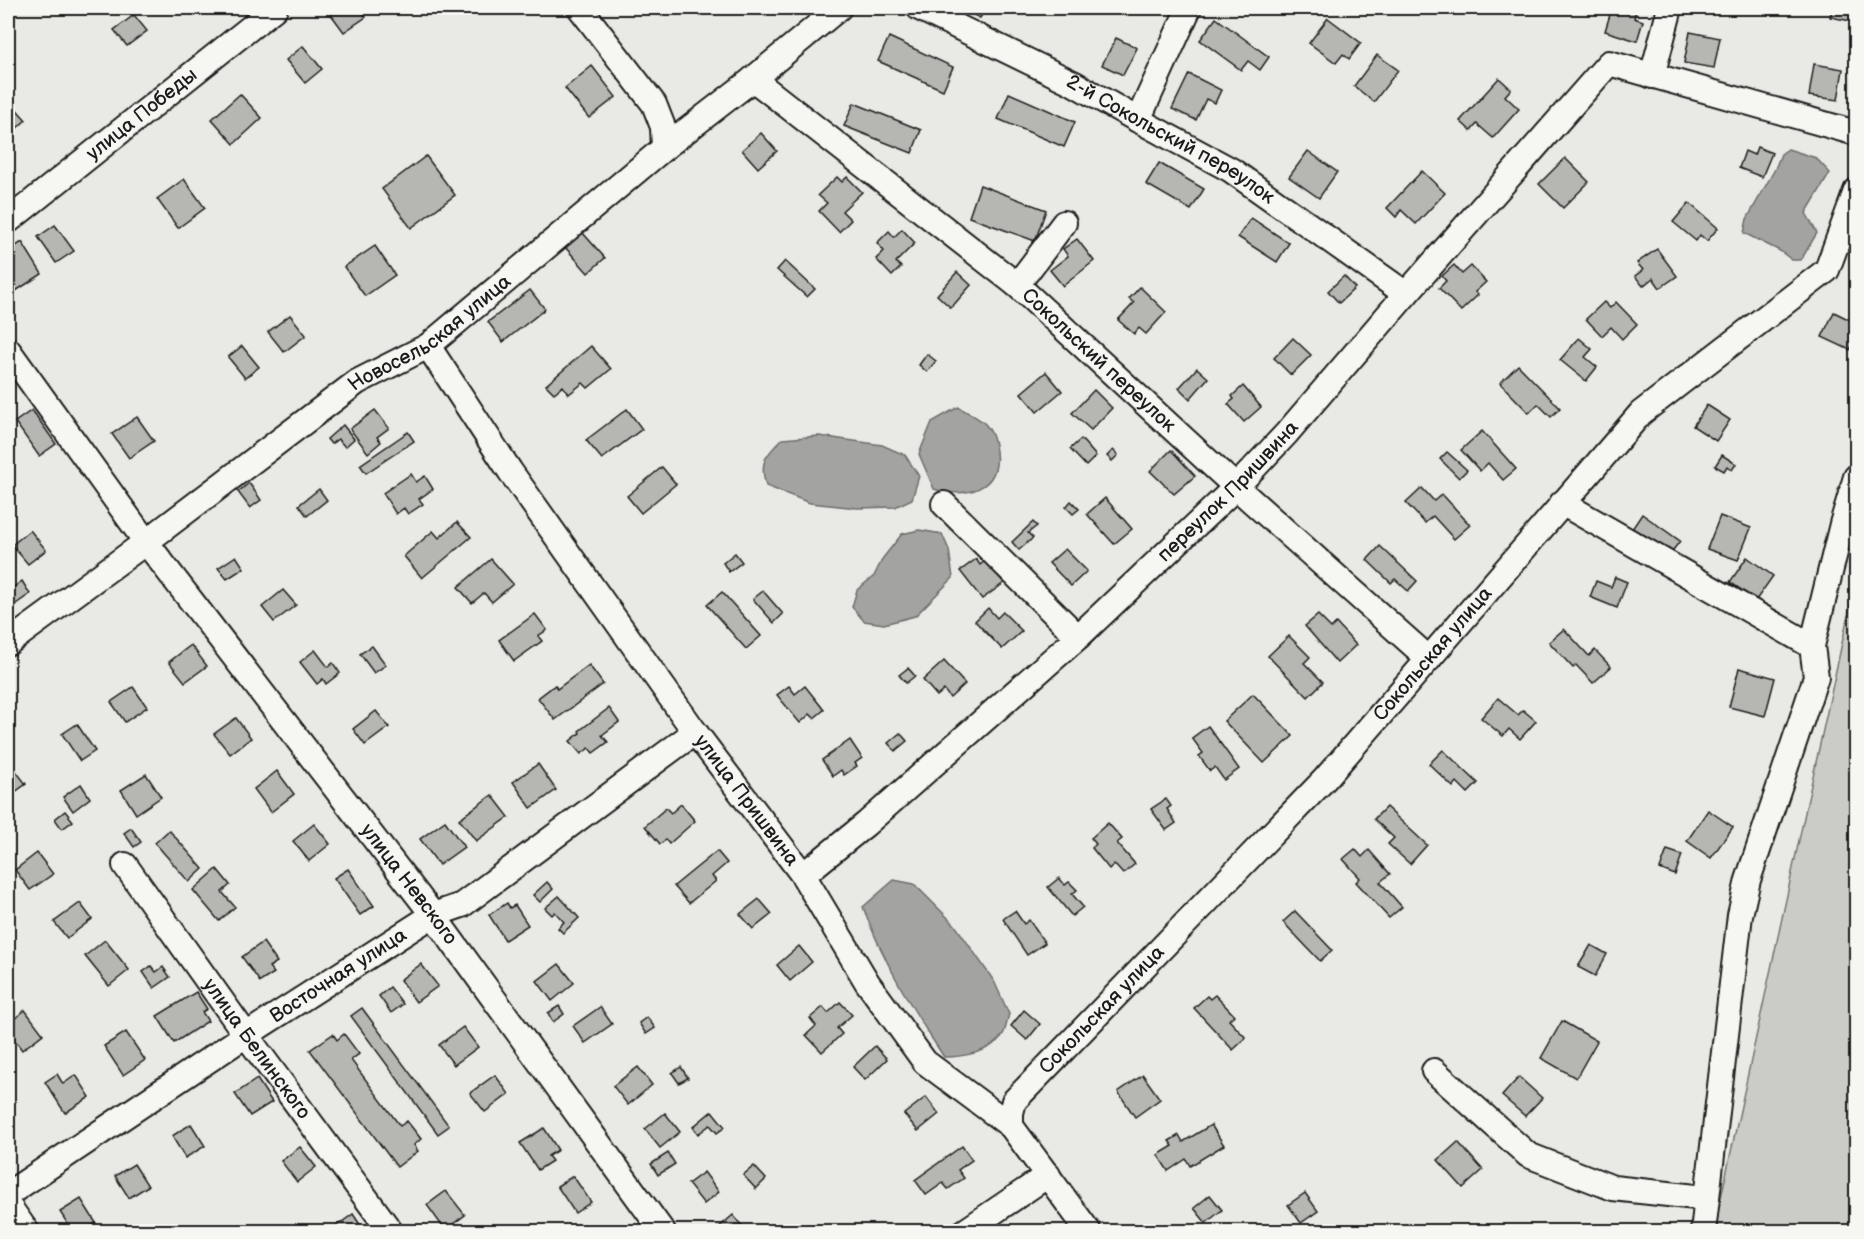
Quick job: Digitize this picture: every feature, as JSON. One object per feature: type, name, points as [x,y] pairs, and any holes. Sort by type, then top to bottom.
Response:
[{"type":"street","name":"улица Победы","points":[[8,221],[274,8]]},
{"type":"street","points":[[580,8],[654,104],[663,127],[664,148]]},
{"type":"street","name":"Новосельская улица","points":[[8,643],[357,382],[428,346],[664,148],[840,8]]},
{"type":"street","name":"2-й Сокольский переулок","points":[[919,8],[1073,82],[1231,170],[1406,294]]},
{"type":"street","points":[[1138,120],[1189,8]]},
{"type":"street","points":[[1670,8],[1652,76],[1857,132]]},
{"type":"street","name":"переулок Пришвина","points":[[803,875],[866,824],[1078,637],[1236,487],[1286,434],[1610,63],[1652,76]]},
{"type":"street","name":"Сокольский переулок","points":[[753,79],[1017,285],[1236,487],[1428,659]]},
{"type":"street","name":"Сокольская улица","points":[[1011,1126],[1014,1101],[1325,779],[1641,413],[1827,270],[1847,247],[1857,190]]},
{"type":"street","points":[[1017,285],[1064,223]]},
{"type":"street","name":"улица Пришвина","points":[[428,346],[510,471],[695,732],[803,875],[867,982],[926,1062],[1011,1126],[1089,1232]]},
{"type":"street","name":"улица Невского","points":[[8,350],[146,542],[433,915],[663,1232]]},
{"type":"street","points":[[1703,1232],[1740,915],[1748,880],[1816,677],[1812,646],[1842,524],[1857,477]]},
{"type":"street","points":[[1562,503],[1812,646]]},
{"type":"street","points":[[944,504],[1078,637]]},
{"type":"street","name":"Восточная улица","points":[[8,1194],[246,1035],[433,915],[462,905],[695,732]]},
{"type":"street","name":"улица Белинского","points":[[125,865],[391,1232]]},
{"type":"street","points":[[1434,1071],[1528,1155],[1613,1188],[1706,1198]]},
{"type":"street","points":[[964,1232],[1047,1175]]},
{"type":"street","points":[[8,1205],[27,1232]]},
{"type":"shaded area","points":[[1788,149],[1816,158],[1830,173],[1806,213],[1817,233],[1801,260],[1792,260],[1780,251],[1744,233],[1747,219],[1781,154]]},
{"type":"shaded area","points":[[958,407],[983,422],[992,434],[996,464],[993,475],[987,483],[969,492],[957,493],[934,489],[919,454],[932,422]]},
{"type":"shaded area","points":[[819,436],[882,445],[905,455],[919,476],[912,499],[895,507],[858,508],[810,503],[766,486],[763,471],[765,460],[782,439]]},
{"type":"shaded area","points":[[919,530],[942,534],[949,550],[953,578],[915,616],[884,624],[864,621],[852,607],[857,590],[874,576],[883,558],[902,534]]},
{"type":"shaded area","points":[[1856,579],[1856,1231],[1716,1231],[1717,1216]]},
{"type":"shaded area","points":[[894,880],[914,884],[955,925],[994,981],[1009,1014],[1003,1034],[997,1042],[967,1055],[944,1057],[889,966],[863,907]]},
{"type":"building","points":[[359,8],[366,17],[344,32],[327,9]]},
{"type":"building","points":[[959,8],[986,8],[980,18]]},
{"type":"building","points":[[1612,8],[1637,8],[1634,18],[1643,21],[1637,41],[1605,31]]},
{"type":"building","points":[[1832,8],[1856,8],[1856,22],[1830,17]]},
{"type":"building","points":[[134,15],[147,31],[127,46],[114,30]]},
{"type":"building","points":[[1216,18],[1269,57],[1260,70],[1248,61],[1241,70],[1200,40]]},
{"type":"building","points":[[1328,18],[1361,43],[1349,59],[1343,54],[1336,63],[1309,43]]},
{"type":"building","points":[[1690,32],[1720,38],[1714,68],[1684,63]]},
{"type":"building","points":[[889,37],[953,67],[943,90],[878,61]]},
{"type":"building","points":[[1116,38],[1137,48],[1123,75],[1102,65]]},
{"type":"building","points":[[303,46],[322,69],[305,83],[286,60]]},
{"type":"building","points":[[1377,55],[1398,70],[1374,102],[1354,86]]},
{"type":"building","points":[[1814,64],[1843,69],[1838,100],[1809,96]]},
{"type":"building","points":[[592,66],[616,97],[589,118],[565,88]]},
{"type":"building","points":[[1189,74],[1221,90],[1215,103],[1206,99],[1196,120],[1172,109]]},
{"type":"building","points":[[1499,78],[1511,89],[1505,96],[1519,109],[1493,138],[1477,124],[1471,131],[1460,121]]},
{"type":"building","points":[[1009,93],[1075,122],[1064,147],[998,119]]},
{"type":"building","points":[[240,94],[262,118],[234,144],[212,119]]},
{"type":"building","points":[[10,102],[26,120],[8,136],[8,105]]},
{"type":"building","points":[[854,103],[921,130],[912,153],[844,126]]},
{"type":"building","points":[[761,133],[777,151],[758,168],[742,150]]},
{"type":"building","points":[[1757,147],[1772,153],[1762,177],[1739,168],[1745,151],[1754,155]]},
{"type":"building","points":[[1308,151],[1337,172],[1319,198],[1289,177]]},
{"type":"building","points":[[426,156],[455,195],[411,228],[382,189]]},
{"type":"building","points":[[1565,158],[1589,182],[1563,208],[1539,184]]},
{"type":"building","points":[[1159,163],[1204,189],[1191,210],[1146,184]]},
{"type":"building","points":[[1422,171],[1445,193],[1416,224],[1401,210],[1396,217],[1387,208]]},
{"type":"building","points":[[837,177],[842,182],[847,177],[862,192],[842,211],[851,220],[839,232],[819,211],[827,203],[818,195]]},
{"type":"building","points":[[184,179],[205,208],[178,228],[157,199]]},
{"type":"building","points":[[980,185],[1046,210],[1035,241],[969,217]]},
{"type":"building","points":[[1689,203],[1718,228],[1707,241],[1700,235],[1696,241],[1673,222]]},
{"type":"building","points":[[1251,218],[1289,243],[1277,262],[1238,237]]},
{"type":"building","points":[[55,225],[74,251],[56,263],[38,237]]},
{"type":"building","points":[[902,229],[915,243],[896,262],[901,267],[892,276],[876,259],[884,251],[877,243],[889,231],[894,237]]},
{"type":"building","points":[[582,232],[605,258],[588,273],[565,247]]},
{"type":"building","points":[[1077,239],[1094,261],[1063,286],[1050,270],[1068,256],[1063,249]]},
{"type":"building","points":[[22,242],[42,274],[8,296],[8,251]]},
{"type":"building","points":[[375,246],[395,275],[365,296],[344,267]]},
{"type":"building","points":[[1657,249],[1677,276],[1660,288],[1653,278],[1643,286],[1635,276],[1643,270],[1637,263]]},
{"type":"building","points":[[785,261],[815,289],[807,297],[777,270]]},
{"type":"building","points":[[1454,265],[1462,274],[1471,266],[1486,282],[1475,292],[1478,295],[1461,311],[1439,288],[1446,281],[1442,276]]},
{"type":"building","points":[[957,272],[971,285],[951,308],[937,295]]},
{"type":"building","points":[[1344,276],[1355,288],[1339,303],[1328,291]]},
{"type":"building","points":[[1140,287],[1166,312],[1146,334],[1139,328],[1134,334],[1118,320],[1134,303],[1129,299]]},
{"type":"building","points":[[530,290],[545,309],[503,342],[488,322]]},
{"type":"building","points":[[1604,302],[1610,308],[1616,302],[1637,324],[1622,339],[1611,327],[1602,336],[1586,319]]},
{"type":"building","points":[[1834,312],[1856,323],[1856,337],[1850,350],[1822,337]]},
{"type":"building","points":[[290,315],[306,335],[284,352],[268,332]]},
{"type":"building","points":[[1293,338],[1311,355],[1291,375],[1274,358]]},
{"type":"building","points":[[1579,338],[1592,349],[1585,357],[1597,367],[1586,381],[1560,360]]},
{"type":"building","points":[[242,346],[259,367],[245,378],[228,357]]},
{"type":"building","points":[[591,346],[611,369],[588,388],[583,383],[569,394],[563,386],[554,393],[546,385]]},
{"type":"building","points":[[927,354],[936,361],[927,372],[919,365]]},
{"type":"building","points":[[1518,365],[1560,408],[1551,417],[1538,404],[1529,413],[1500,383]]},
{"type":"building","points":[[1197,368],[1208,378],[1190,399],[1179,388]]},
{"type":"building","points":[[1046,372],[1062,391],[1037,412],[1021,393]]},
{"type":"building","points":[[1243,386],[1261,407],[1244,422],[1228,404],[1234,399],[1232,396]]},
{"type":"building","points":[[1094,390],[1112,408],[1091,430],[1072,413]]},
{"type":"building","points":[[1707,405],[1730,420],[1716,441],[1693,426]]},
{"type":"building","points":[[627,409],[642,429],[602,459],[586,440]]},
{"type":"building","points":[[32,410],[56,444],[39,456],[15,422]]},
{"type":"building","points":[[375,410],[389,428],[377,437],[381,442],[368,453],[350,429]]},
{"type":"building","points":[[137,417],[154,441],[129,458],[112,434]]},
{"type":"building","points":[[343,425],[354,439],[345,447],[338,439],[331,444],[327,439]]},
{"type":"building","points":[[1482,431],[1516,469],[1503,480],[1488,463],[1480,471],[1461,450]]},
{"type":"building","points":[[408,432],[414,441],[366,473],[360,465]]},
{"type":"building","points":[[1081,439],[1096,456],[1086,466],[1070,449]]},
{"type":"building","points":[[1113,450],[1118,455],[1112,461],[1107,456]]},
{"type":"building","points":[[1171,450],[1195,476],[1174,494],[1150,471]]},
{"type":"building","points":[[1447,452],[1467,470],[1459,478],[1440,459]]},
{"type":"building","points":[[1722,455],[1736,464],[1732,470],[1727,466],[1724,471],[1715,466]]},
{"type":"building","points":[[662,467],[676,484],[641,513],[627,496]]},
{"type":"building","points":[[411,474],[416,482],[425,476],[433,489],[419,499],[423,504],[408,514],[404,508],[396,514],[383,493]]},
{"type":"building","points":[[249,483],[261,500],[250,508],[238,492]]},
{"type":"building","points":[[1422,488],[1434,501],[1442,494],[1470,525],[1454,539],[1433,516],[1425,523],[1406,503]]},
{"type":"building","points":[[319,489],[327,500],[307,516],[299,505]]},
{"type":"building","points":[[1105,498],[1132,529],[1114,544],[1087,514]]},
{"type":"building","points":[[1071,501],[1079,509],[1073,514],[1066,507]]},
{"type":"building","points":[[1642,514],[1680,541],[1667,558],[1630,532]]},
{"type":"building","points":[[1720,516],[1751,528],[1738,560],[1707,549]]},
{"type":"building","points":[[457,522],[471,537],[422,578],[404,556],[433,531],[439,538]]},
{"type":"building","points":[[1033,522],[1037,526],[1028,533],[1033,538],[1019,550],[1012,542]]},
{"type":"building","points":[[30,530],[46,550],[28,564],[12,545]]},
{"type":"building","points":[[1380,546],[1417,581],[1408,591],[1395,579],[1391,583],[1367,560]]},
{"type":"building","points":[[1065,549],[1087,571],[1071,586],[1049,563]]},
{"type":"building","points":[[735,553],[742,562],[729,572],[723,563]]},
{"type":"building","points":[[236,556],[244,568],[227,579],[218,568]]},
{"type":"building","points":[[1747,557],[1773,576],[1756,600],[1730,582]]},
{"type":"building","points":[[491,559],[513,584],[492,602],[484,593],[472,603],[458,587]]},
{"type":"building","points":[[976,559],[980,565],[986,560],[1004,583],[982,599],[960,571]]},
{"type":"building","points":[[1615,577],[1627,582],[1617,608],[1590,597],[1596,581],[1611,587]]},
{"type":"building","points":[[22,581],[30,594],[13,606],[8,598],[8,591]]},
{"type":"building","points":[[283,590],[296,605],[274,622],[262,607]]},
{"type":"building","points":[[763,591],[783,614],[774,623],[753,599]]},
{"type":"building","points":[[722,592],[761,636],[746,649],[707,605]]},
{"type":"building","points":[[988,608],[997,618],[1003,612],[1022,631],[1002,649],[975,621]]},
{"type":"building","points":[[535,614],[547,630],[538,636],[542,641],[514,661],[499,640]]},
{"type":"building","points":[[1318,615],[1331,628],[1336,623],[1356,645],[1337,663],[1305,626]]},
{"type":"building","points":[[1564,629],[1589,656],[1595,650],[1611,667],[1593,683],[1576,665],[1573,668],[1549,642]]},
{"type":"building","points":[[1289,636],[1310,657],[1304,663],[1323,682],[1308,697],[1268,656]]},
{"type":"building","points":[[191,645],[207,666],[185,682],[169,662]]},
{"type":"building","points":[[372,646],[386,665],[374,673],[360,654]]},
{"type":"building","points":[[315,650],[328,667],[333,663],[340,673],[326,684],[323,679],[317,684],[300,662]]},
{"type":"building","points":[[944,661],[965,684],[950,698],[944,690],[937,696],[923,680]]},
{"type":"building","points":[[589,665],[603,684],[555,720],[538,698],[555,685],[557,689]]},
{"type":"building","points":[[908,668],[915,676],[906,683],[899,675]]},
{"type":"building","points":[[1739,668],[1775,678],[1765,716],[1729,707]]},
{"type":"building","points":[[789,686],[795,694],[805,686],[824,710],[814,718],[810,714],[800,723],[777,695]]},
{"type":"building","points":[[133,687],[147,707],[125,722],[111,702]]},
{"type":"building","points":[[1253,694],[1293,736],[1264,763],[1224,721]]},
{"type":"building","points":[[1498,698],[1518,715],[1523,710],[1536,721],[1520,739],[1509,729],[1503,736],[1481,718]]},
{"type":"building","points":[[609,708],[619,722],[602,735],[608,742],[593,753],[589,748],[581,754],[570,741],[580,733],[579,731]]},
{"type":"building","points":[[376,711],[389,727],[365,745],[353,729]]},
{"type":"building","points":[[236,718],[251,738],[230,754],[214,734]]},
{"type":"building","points":[[77,724],[95,751],[80,761],[62,734]]},
{"type":"building","points":[[1208,726],[1239,769],[1224,780],[1215,767],[1210,771],[1199,756],[1203,753],[1192,738]]},
{"type":"building","points":[[900,733],[907,741],[895,751],[888,743]]},
{"type":"building","points":[[850,740],[862,758],[855,763],[857,766],[844,775],[841,770],[833,776],[822,760]]},
{"type":"building","points":[[1443,750],[1478,783],[1468,793],[1457,782],[1453,787],[1429,764]]},
{"type":"building","points":[[538,764],[556,790],[531,808],[513,782]]},
{"type":"building","points":[[12,766],[26,784],[8,797],[8,769]]},
{"type":"building","points":[[277,771],[294,794],[271,812],[254,789]]},
{"type":"building","points":[[146,774],[161,797],[136,814],[121,790]]},
{"type":"building","points":[[81,784],[90,798],[73,811],[63,797]]},
{"type":"building","points":[[492,795],[509,817],[476,841],[459,819]]},
{"type":"building","points":[[1166,799],[1171,806],[1167,809],[1176,823],[1166,830],[1151,809]]},
{"type":"building","points":[[681,804],[695,821],[669,844],[666,840],[660,844],[645,826],[666,808],[671,813]]},
{"type":"building","points":[[1386,807],[1427,845],[1410,864],[1388,844],[1394,838],[1374,819]]},
{"type":"building","points":[[1708,810],[1733,827],[1711,858],[1687,841]]},
{"type":"building","points":[[65,811],[73,821],[62,829],[55,819]]},
{"type":"building","points":[[445,821],[464,847],[439,865],[420,839]]},
{"type":"building","points":[[1108,823],[1122,839],[1117,843],[1135,864],[1123,874],[1114,864],[1109,869],[1092,848],[1096,844],[1091,838]]},
{"type":"building","points":[[314,824],[330,844],[309,861],[293,841]]},
{"type":"building","points":[[131,828],[141,842],[134,847],[124,833]]},
{"type":"building","points":[[169,830],[203,869],[189,882],[155,843]]},
{"type":"building","points":[[1355,849],[1362,857],[1369,850],[1390,874],[1380,882],[1402,907],[1389,918],[1356,882],[1360,878],[1343,859]]},
{"type":"building","points":[[1667,850],[1682,855],[1675,875],[1660,869]]},
{"type":"building","points":[[717,851],[727,863],[712,876],[716,881],[689,903],[674,886]]},
{"type":"building","points":[[37,853],[53,874],[30,890],[15,870]]},
{"type":"building","points":[[217,869],[230,885],[222,892],[235,907],[219,921],[193,890]]},
{"type":"building","points":[[348,869],[374,906],[360,915],[334,878]]},
{"type":"building","points":[[1059,878],[1065,885],[1069,882],[1077,890],[1072,894],[1083,907],[1072,916],[1048,887]]},
{"type":"building","points":[[547,882],[553,889],[540,902],[533,895]]},
{"type":"building","points":[[559,896],[579,918],[563,933],[558,928],[564,922],[555,912],[552,915],[545,908]]},
{"type":"building","points":[[759,899],[772,914],[753,929],[740,914]]},
{"type":"building","points":[[80,903],[92,919],[67,938],[54,922]]},
{"type":"building","points":[[507,903],[510,908],[515,905],[528,925],[505,940],[489,915]]},
{"type":"building","points":[[1015,911],[1024,924],[1029,920],[1045,943],[1027,955],[1003,919]]},
{"type":"building","points":[[1295,911],[1332,950],[1320,961],[1283,922]]},
{"type":"building","points":[[105,940],[129,970],[109,986],[85,956]]},
{"type":"building","points":[[263,942],[277,962],[269,967],[274,973],[260,982],[242,957]]},
{"type":"building","points":[[1591,945],[1607,954],[1595,976],[1578,967]]},
{"type":"building","points":[[799,946],[812,962],[790,981],[777,965]]},
{"type":"building","points":[[421,964],[438,986],[416,1002],[400,980]]},
{"type":"building","points":[[559,964],[574,983],[552,1001],[537,981]]},
{"type":"building","points":[[151,966],[156,972],[163,967],[170,977],[154,988],[143,972]]},
{"type":"building","points":[[390,987],[403,1004],[391,1013],[379,996]]},
{"type":"building","points":[[196,992],[207,1009],[202,1012],[208,1021],[174,1043],[157,1016]]},
{"type":"building","points":[[1215,995],[1234,1015],[1229,1020],[1246,1038],[1233,1050],[1194,1008],[1207,996],[1210,999]]},
{"type":"building","points":[[840,1002],[852,1015],[837,1028],[842,1034],[822,1052],[806,1035],[816,1026],[810,1018],[823,1007],[828,1013]]},
{"type":"building","points":[[559,1006],[564,1014],[553,1022],[548,1013]]},
{"type":"building","points":[[600,1007],[612,1024],[585,1043],[573,1026]]},
{"type":"building","points":[[362,1008],[449,1126],[438,1134],[351,1016]]},
{"type":"building","points":[[25,1010],[43,1034],[22,1050],[8,1031],[8,1024]]},
{"type":"building","points":[[1024,1010],[1040,1024],[1027,1040],[1011,1026]]},
{"type":"building","points":[[647,1017],[655,1028],[646,1034],[639,1023]]},
{"type":"building","points":[[1562,1021],[1597,1041],[1576,1078],[1541,1058]]},
{"type":"building","points":[[463,1027],[478,1047],[454,1065],[439,1045]]},
{"type":"building","points":[[126,1032],[145,1060],[123,1075],[104,1046]]},
{"type":"building","points":[[333,1034],[337,1040],[344,1034],[359,1054],[351,1060],[400,1126],[407,1121],[421,1139],[414,1145],[418,1151],[397,1167],[310,1050]]},
{"type":"building","points":[[875,1046],[887,1059],[865,1080],[853,1067]]},
{"type":"building","points":[[638,1067],[652,1085],[628,1105],[613,1086]]},
{"type":"building","points":[[681,1067],[688,1078],[679,1083],[672,1073]]},
{"type":"building","points":[[57,1074],[63,1084],[76,1075],[90,1097],[65,1113],[45,1082]]},
{"type":"building","points":[[495,1075],[509,1094],[485,1112],[470,1093]]},
{"type":"building","points":[[1143,1075],[1160,1099],[1135,1117],[1118,1092]]},
{"type":"building","points":[[1519,1077],[1542,1098],[1525,1116],[1502,1096]]},
{"type":"building","points":[[257,1079],[272,1102],[250,1116],[235,1094]]},
{"type":"building","points":[[926,1097],[939,1114],[918,1131],[904,1114]]},
{"type":"building","points":[[712,1111],[725,1127],[717,1133],[710,1125],[698,1134],[693,1127]]},
{"type":"building","points":[[665,1113],[680,1132],[660,1148],[645,1129]]},
{"type":"building","points":[[191,1124],[205,1146],[185,1158],[172,1136]]},
{"type":"building","points":[[1211,1125],[1224,1145],[1190,1166],[1186,1159],[1168,1171],[1158,1155],[1173,1146],[1169,1141],[1179,1135],[1183,1142]]},
{"type":"building","points":[[544,1128],[558,1150],[548,1156],[552,1161],[538,1170],[520,1143]]},
{"type":"building","points":[[1458,1142],[1483,1170],[1463,1188],[1438,1160]]},
{"type":"building","points":[[962,1146],[972,1160],[958,1170],[964,1178],[948,1189],[943,1183],[926,1195],[915,1180]]},
{"type":"building","points":[[300,1147],[316,1167],[297,1182],[281,1161]]},
{"type":"building","points":[[668,1153],[675,1164],[658,1175],[651,1164]]},
{"type":"building","points":[[134,1164],[148,1186],[129,1198],[115,1176]]},
{"type":"building","points":[[754,1166],[766,1179],[756,1189],[743,1175]]},
{"type":"building","points":[[704,1172],[719,1192],[704,1204],[688,1184]]},
{"type":"building","points":[[573,1176],[591,1202],[575,1213],[557,1186]]},
{"type":"building","points":[[446,1191],[465,1215],[445,1230],[427,1205]]},
{"type":"building","points":[[1305,1193],[1318,1211],[1301,1223],[1288,1205]]},
{"type":"building","points":[[1210,1195],[1222,1210],[1206,1223],[1194,1208]]},
{"type":"building","points":[[81,1199],[96,1223],[82,1232],[73,1232],[60,1212]]},
{"type":"building","points":[[353,1214],[365,1232],[328,1232]]},
{"type":"building","points":[[733,1215],[746,1231],[721,1232],[718,1228]]}]
